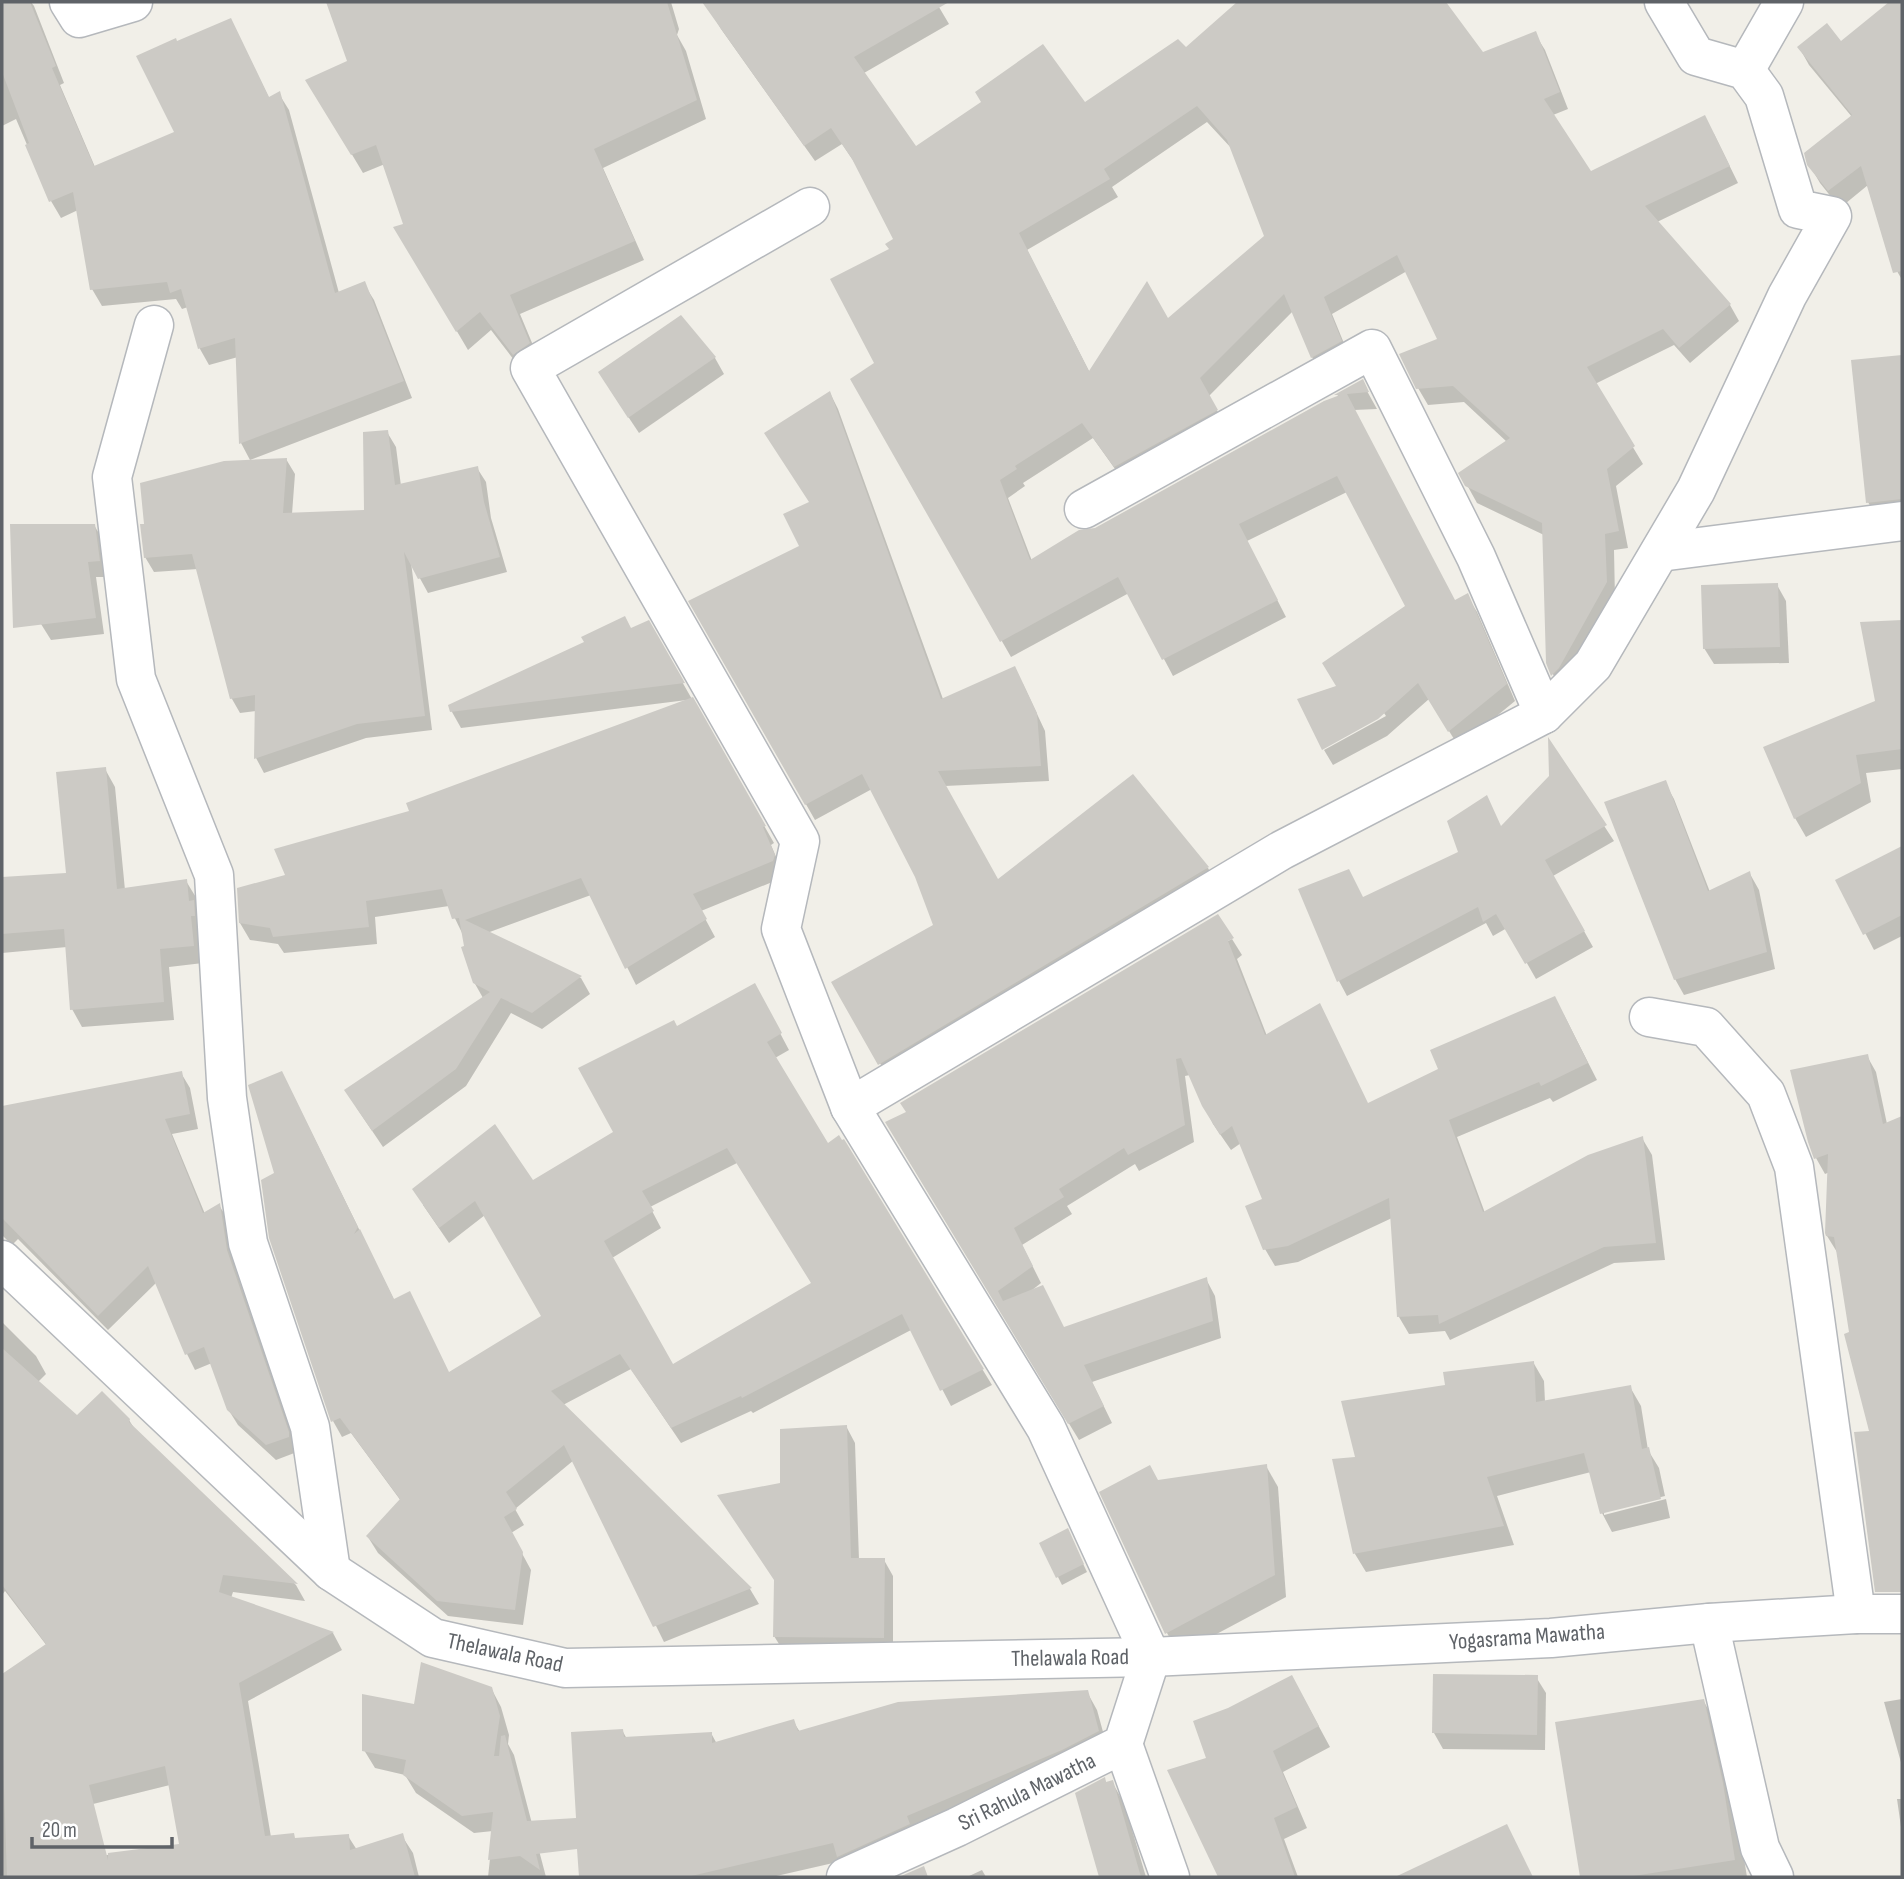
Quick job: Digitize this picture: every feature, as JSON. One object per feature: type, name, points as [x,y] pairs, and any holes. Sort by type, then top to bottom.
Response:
[{"type":"street","points":[[69,2],[79,18],[133,2]]},
{"type":"street","points":[[850,1107],[1282,850],[1544,714],[1593,665],[1696,490],[1787,296],[1832,216],[1798,209],[1764,96],[1745,70],[1696,56],[1664,2]]},
{"type":"street","points":[[1745,70],[1784,2]]},
{"type":"street","points":[[810,207],[530,369],[800,841],[781,929],[850,1107],[1046,1428],[1151,1657]]},
{"type":"street","points":[[154,325],[112,477],[136,679],[214,875],[227,1097],[247,1243],[310,1427],[331,1571]]},
{"type":"street","points":[[1084,509],[1372,349],[1476,558],[1544,714]]},
{"type":"street","points":[[1660,552],[1902,521]]},
{"type":"street","points":[[1649,1017],[1706,1027],[1766,1094],[1794,1167],[1856,1614]]},
{"type":"street","name":"Thelawala Road","points":[[2,1260],[331,1571],[433,1637],[565,1668],[1151,1657]]},
{"type":"street","name":"Yogasrama Mawatha","points":[[1151,1657],[1551,1637],[1709,1623],[1856,1614],[1902,1614]]},
{"type":"street","points":[[1709,1623],[1760,1848],[1774,1877]]},
{"type":"street","name":"Sri Rahula Mawatha","points":[[846,1877],[905,1865],[1124,1744],[1151,1657]]},
{"type":"street","points":[[1124,1744],[1170,1877]]},
{"type":"building","points":[[2,2],[30,2],[56,66],[52,68],[94,166],[174,132],[136,56],[231,18],[269,97],[280,91],[335,293],[365,281],[404,381],[239,444],[235,338],[198,349],[181,289],[170,293],[167,282],[90,290],[73,192],[49,202],[25,145],[29,143],[2,72]]},
{"type":"building","points":[[326,2],[667,2],[697,100],[594,149],[635,241],[510,295],[530,343],[513,355],[480,312],[456,332],[393,227],[403,224],[376,145],[351,155],[305,80],[347,61]]},
{"type":"building","points":[[702,2],[949,2],[854,57],[916,146],[981,102],[975,92],[1043,44],[1085,102],[1178,39],[1186,47],[1237,2],[1446,2],[1483,52],[1536,31],[1560,92],[1544,99],[1591,171],[1705,115],[1730,166],[1645,206],[1731,304],[1679,348],[1663,329],[1587,367],[1635,446],[1607,469],[1619,531],[1605,534],[1607,582],[1559,668],[1551,676],[1546,663],[1542,523],[1465,486],[1458,473],[1510,438],[1453,386],[1416,389],[1399,354],[1437,339],[1397,255],[1324,297],[1342,341],[1311,358],[1284,294],[1200,378],[1218,410],[1114,467],[1082,423],[1015,466],[1017,469],[1000,480],[1030,560],[1079,530],[1095,528],[1324,401],[1340,395],[1334,395],[1363,379],[1369,392],[1347,394],[1455,600],[1468,593],[1507,684],[1448,732],[1418,683],[1378,719],[1322,750],[1297,699],[1336,686],[1322,663],[1405,606],[1337,476],[1239,524],[1278,600],[1162,660],[1118,577],[1000,642],[850,379],[874,363],[830,279],[889,249],[885,244],[893,239],[852,159],[831,128],[804,146]],"holes":[[[1197,106],[1227,140],[1264,236],[1168,318],[1147,281],[1089,371],[1019,233],[1110,179],[1104,169]]]},
{"type":"building","points":[[1889,2],[1902,2],[1902,271],[1893,273],[1861,166],[1828,191],[1807,165],[1804,153],[1852,115],[1797,47],[1827,23],[1841,41]]},
{"type":"building","points":[[681,315],[716,357],[628,418],[598,372]]},
{"type":"building","points":[[1902,355],[1902,499],[1866,503],[1851,360]]},
{"type":"building","points":[[830,391],[941,699],[1015,666],[1037,713],[1041,766],[938,771],[998,879],[1133,774],[1209,867],[878,1065],[831,982],[933,925],[915,877],[862,774],[805,805],[688,601],[799,546],[783,514],[809,502],[764,433]]},
{"type":"building","points":[[388,430],[395,485],[478,466],[484,502],[500,557],[418,579],[404,552],[425,716],[357,724],[254,759],[255,695],[230,699],[192,554],[144,558],[140,524],[144,524],[140,483],[224,461],[287,458],[283,513],[364,510],[363,432]]},
{"type":"building","points":[[10,524],[95,524],[100,561],[88,562],[96,618],[13,628]]},
{"type":"building","points":[[1778,583],[1780,647],[1703,649],[1701,585]]},
{"type":"building","points":[[625,616],[631,628],[649,620],[685,683],[450,712],[448,705],[584,642],[581,637]]},
{"type":"building","points":[[1902,620],[1902,749],[1856,755],[1861,783],[1794,819],[1763,747],[1875,701],[1860,622]]},
{"type":"building","points":[[693,697],[766,826],[763,827],[775,855],[773,861],[693,894],[707,919],[625,969],[581,878],[465,920],[582,976],[532,1013],[501,998],[456,1069],[372,1131],[344,1090],[490,992],[473,983],[461,947],[464,946],[459,918],[452,919],[442,889],[366,901],[369,927],[273,937],[270,928],[239,923],[237,888],[285,875],[274,849],[409,811],[406,803]]},
{"type":"building","points":[[1548,737],[1607,825],[1545,860],[1585,931],[1525,964],[1496,914],[1483,922],[1478,907],[1337,982],[1298,889],[1349,869],[1363,897],[1458,852],[1447,821],[1487,795],[1501,826],[1549,776]]},
{"type":"building","points":[[106,767],[117,889],[187,879],[189,901],[194,900],[195,916],[191,916],[194,946],[160,949],[164,1002],[70,1010],[64,929],[2,934],[2,877],[66,873],[56,772]]},
{"type":"building","points":[[1666,780],[1708,891],[1750,871],[1767,952],[1674,980],[1604,802]]},
{"type":"building","points":[[1902,846],[1902,915],[1863,935],[1835,880]]},
{"type":"building","points":[[1218,914],[1234,938],[1228,941],[1265,1035],[1320,1003],[1368,1103],[1438,1069],[1430,1050],[1555,996],[1588,1063],[1541,1086],[1539,1082],[1449,1120],[1483,1212],[1588,1155],[1643,1136],[1656,1243],[1604,1247],[1439,1324],[1438,1315],[1397,1317],[1389,1198],[1288,1246],[1263,1250],[1245,1206],[1262,1199],[1232,1126],[1220,1135],[1202,1106],[1181,1058],[1176,1059],[1185,1125],[1128,1155],[1124,1148],[1059,1189],[1064,1197],[1014,1228],[1033,1266],[998,1291],[1003,1301],[1043,1285],[1064,1327],[1207,1277],[1213,1321],[1084,1365],[1104,1406],[1068,1424],[885,1122],[906,1112],[900,1103]]},
{"type":"building","points":[[755,983],[782,1033],[767,1042],[828,1143],[839,1135],[844,1139],[984,1369],[940,1391],[902,1314],[742,1398],[741,1396],[671,1428],[620,1354],[551,1391],[752,1588],[653,1627],[564,1445],[506,1492],[517,1509],[504,1517],[523,1552],[515,1610],[437,1601],[366,1536],[400,1499],[340,1418],[331,1422],[269,1238],[261,1180],[274,1173],[248,1085],[282,1071],[358,1227],[354,1234],[360,1229],[394,1299],[410,1291],[449,1372],[541,1316],[475,1201],[439,1228],[412,1189],[495,1124],[533,1180],[613,1132],[578,1068],[674,1020],[677,1026]],"holes":[[[727,1148],[811,1283],[673,1364],[604,1241],[654,1211],[642,1191]]]},
{"type":"building","points":[[1868,1054],[1883,1124],[1902,1116],[1902,1592],[1875,1592],[1854,1432],[1869,1431],[1844,1334],[1849,1332],[1834,1237],[1826,1236],[1825,1233],[1828,1154],[1814,1159],[1790,1070]]},
{"type":"building","points":[[182,1071],[190,1114],[165,1119],[203,1213],[220,1203],[227,1250],[289,1432],[289,1437],[266,1445],[227,1410],[204,1347],[185,1355],[148,1266],[98,1316],[2,1218],[2,1106]]},
{"type":"building","points":[[2,1348],[77,1415],[102,1391],[130,1419],[129,1422],[298,1584],[223,1575],[219,1592],[334,1632],[239,1683],[265,1836],[294,1833],[295,1838],[349,1834],[350,1850],[403,1833],[415,1877],[7,1877],[2,1760],[2,1674],[46,1644],[2,1585]],"holes":[[[165,1766],[179,1844],[108,1853],[108,1860],[89,1785]]]},
{"type":"building","points":[[1534,1361],[1536,1402],[1631,1385],[1642,1449],[1649,1447],[1661,1499],[1600,1514],[1584,1453],[1487,1477],[1504,1526],[1353,1554],[1332,1459],[1355,1457],[1341,1401],[1445,1385],[1443,1372]]},
{"type":"building","points":[[847,1425],[851,1558],[885,1558],[884,1638],[773,1637],[774,1580],[717,1495],[780,1483],[780,1429]]},
{"type":"building","points":[[1267,1464],[1275,1575],[1165,1634],[1099,1492],[1150,1465],[1158,1480]]},
{"type":"building","points":[[1068,1528],[1084,1564],[1056,1578],[1039,1543]]},
{"type":"building","points":[[421,1662],[492,1687],[500,1716],[494,1756],[499,1756],[501,1736],[505,1735],[527,1821],[576,1818],[571,1732],[623,1729],[624,1737],[712,1732],[712,1743],[794,1719],[798,1731],[898,1702],[1088,1690],[1099,1731],[1062,1750],[907,1816],[910,1824],[837,1857],[833,1843],[687,1877],[579,1877],[577,1849],[536,1854],[540,1870],[520,1856],[488,1860],[493,1812],[462,1816],[403,1775],[406,1760],[362,1751],[362,1694],[414,1704]]},
{"type":"building","points":[[1433,1674],[1538,1675],[1537,1735],[1432,1733]]},
{"type":"building","points":[[1292,1675],[1319,1726],[1273,1751],[1297,1807],[1274,1818],[1295,1877],[1218,1877],[1167,1770],[1206,1758],[1193,1721],[1228,1708]]},
{"type":"building","points":[[1704,1699],[1723,1783],[1735,1860],[1627,1877],[1580,1877],[1555,1722]]},
{"type":"building","points":[[1105,1777],[1106,1782],[1113,1780],[1141,1877],[1099,1877],[1075,1793]]},
{"type":"building","points":[[1507,1824],[1533,1877],[1395,1877]]},
{"type":"building","points":[[924,1866],[928,1877],[899,1877]]}]
